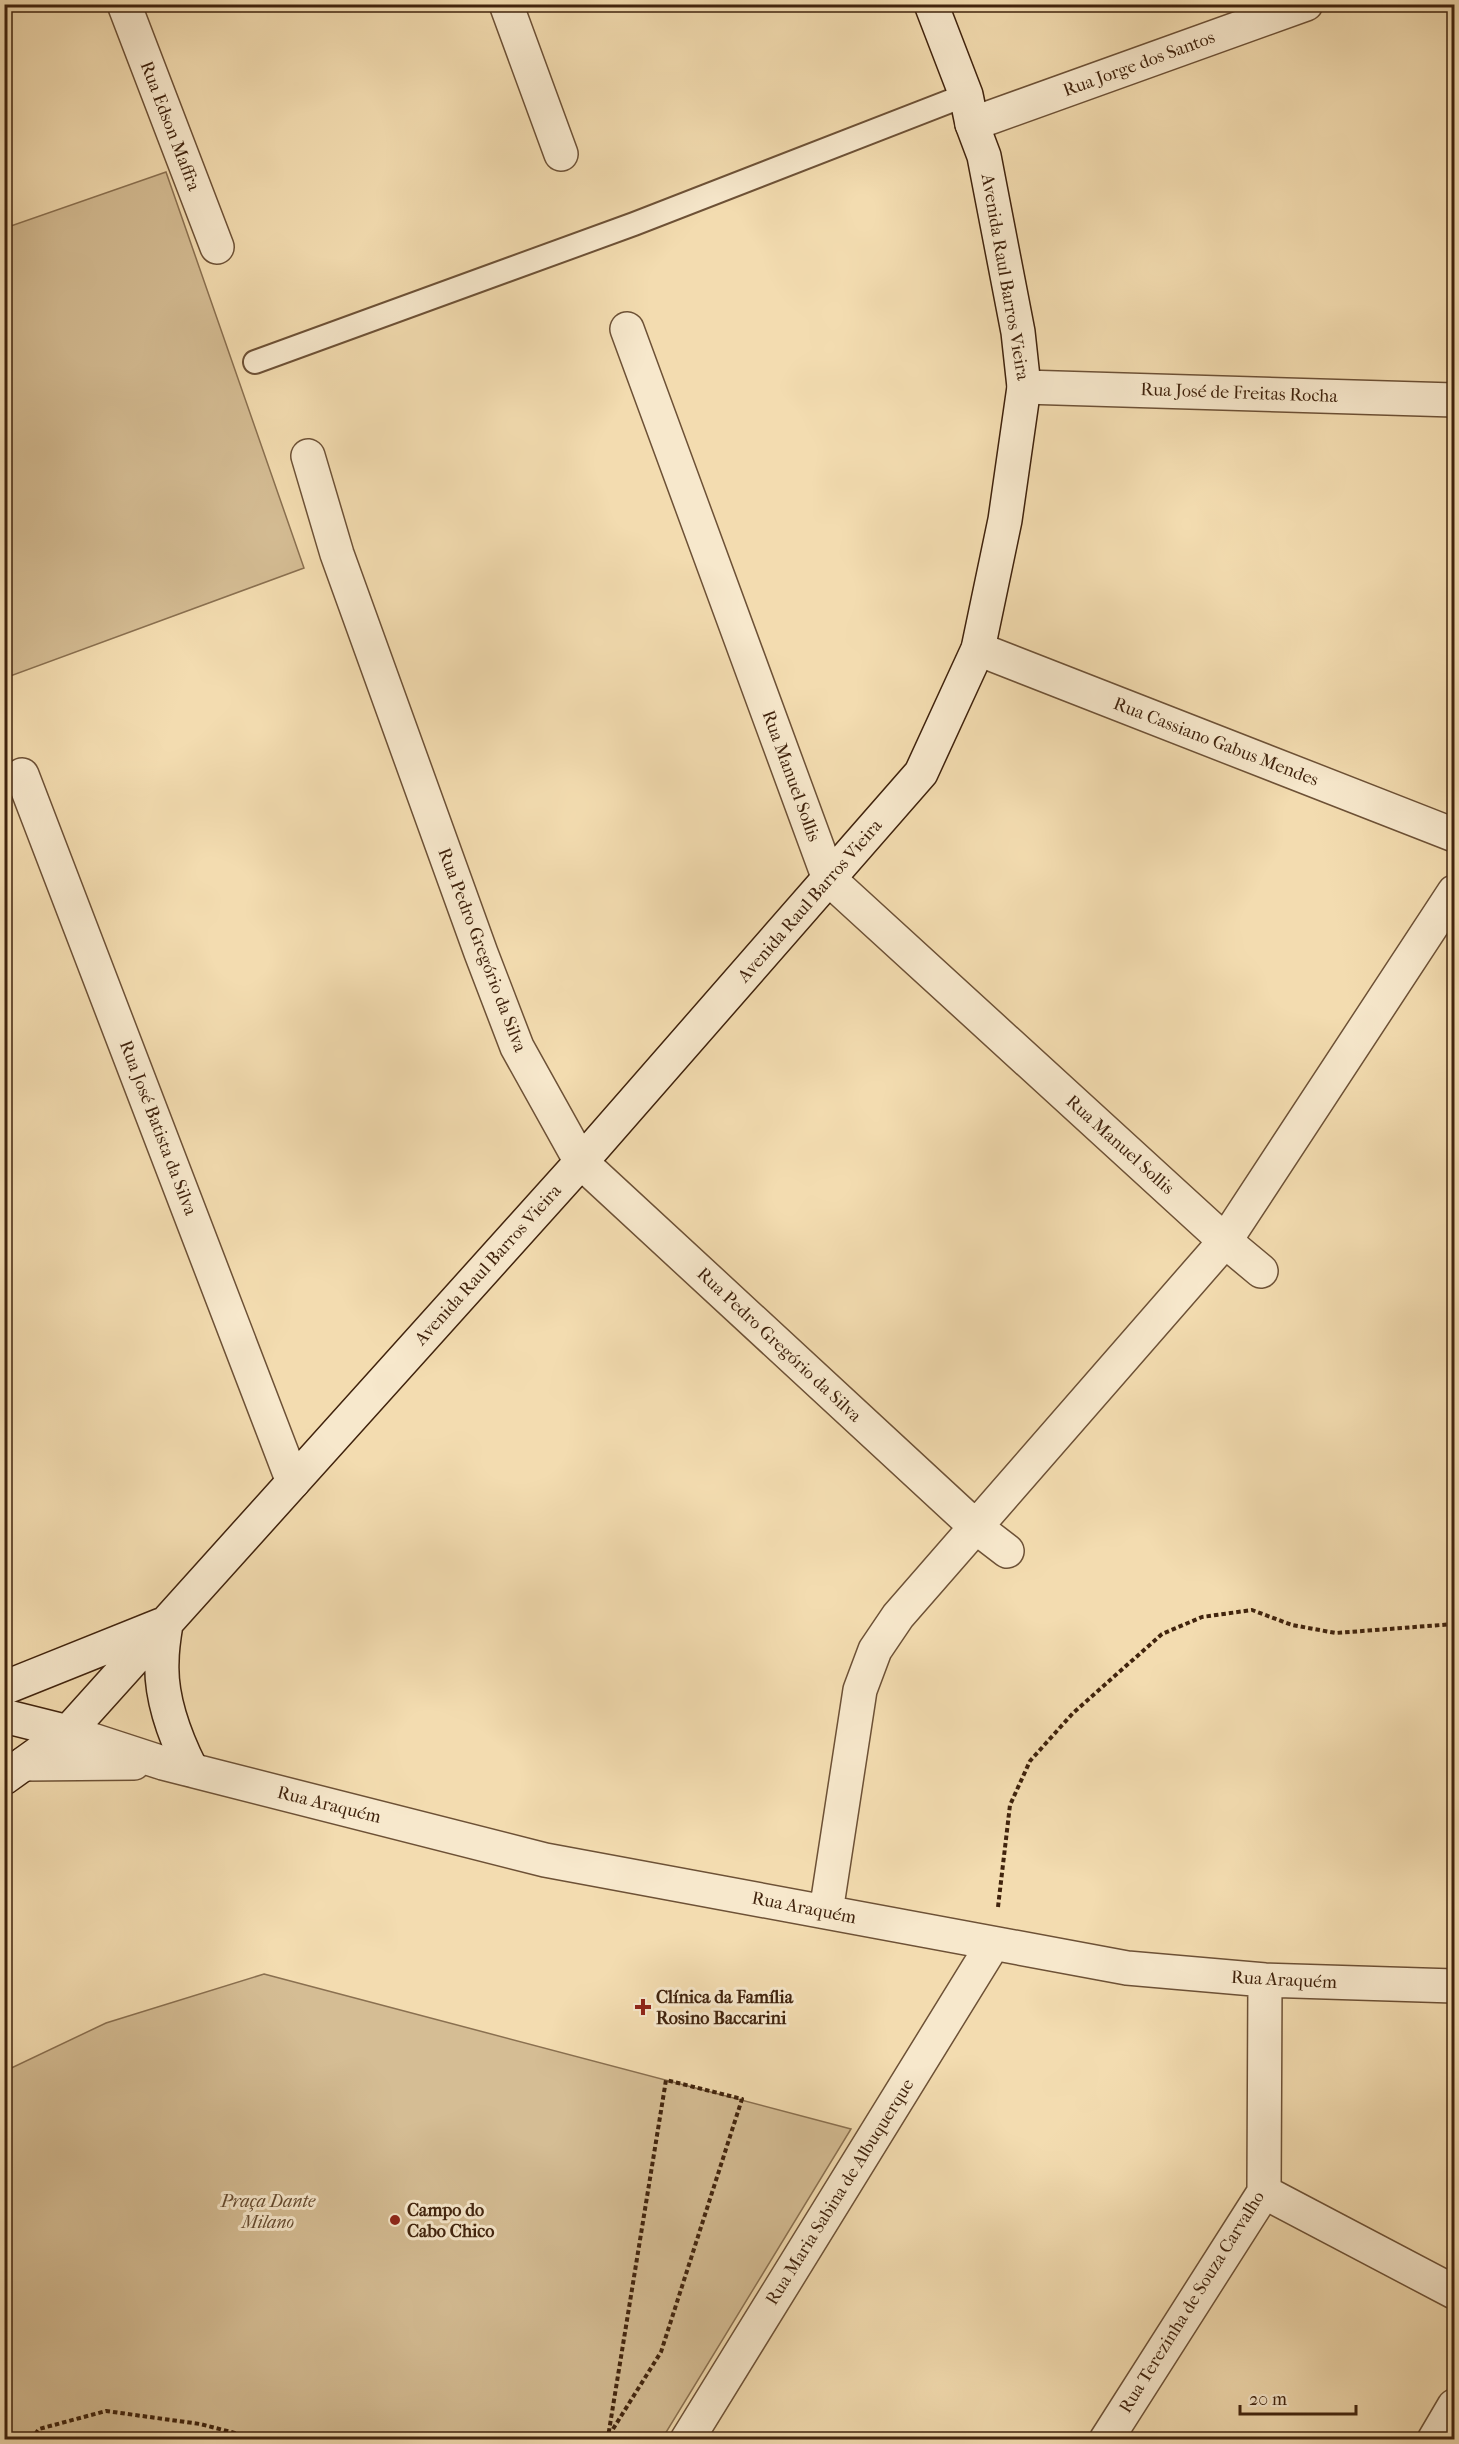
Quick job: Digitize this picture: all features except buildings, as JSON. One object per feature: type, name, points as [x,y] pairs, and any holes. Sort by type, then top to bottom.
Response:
[{"type":"street","name":"Rua Edson Maffra","points":[[124,4],[217,246]]},
{"type":"street","points":[[506,4],[561,154]]},
{"type":"street","name":"Avenida Raul Barros Vieira","points":[[14,1771],[68,1732],[581,1162],[921,773],[978,649],[1005,520],[1024,387],[1018,332],[984,156],[931,4]]},
{"type":"street","name":"Rua Jorge dos Santos","points":[[969,110],[1306,4]]},
{"type":"street","name":"Rua Manuel Sollis","points":[[627,328],[829,879],[1225,1241],[1261,1271]]},
{"type":"street","name":"Rua José de Freitas Rocha","points":[[1024,387],[1455,400]]},
{"type":"street","name":"Rua Pedro Gregório da Silva","points":[[308,456],[338,554],[493,985],[517,1047],[581,1162],[977,1528],[1007,1551]]},
{"type":"street","name":"Rua Cassiano Gabus Mendes","points":[[978,649],[1455,835]]},
{"type":"street","name":"Rua José Batista da Silva","points":[[22,775],[293,1482]]},
{"type":"street","points":[[826,1912],[860,1690],[875,1650],[898,1616],[1225,1241],[1455,892]]},
{"type":"street","points":[[166,1624],[162,1663],[164,1683],[177,1737],[177,1766]]},
{"type":"street","name":"Avenida Raul Barros Vieira","points":[[4,1688],[166,1624]]},
{"type":"street","name":"Rua Araquém","points":[[4,1716],[68,1732],[177,1766],[545,1860],[993,1944],[1127,1968],[1265,1980],[1455,1986]]},
{"type":"street","name":"Rua Araquém","points":[[14,1771],[177,1766]]},
{"type":"street","name":"Rua Maria Sabina de Albuquerque","points":[[687,2439],[993,1944]]},
{"type":"street","name":"Rua Terezinha de Souza Carvalho","points":[[1106,2439],[1264,2192],[1265,1980]]},
{"type":"street","points":[[1264,2192],[1455,2292]]},
{"type":"street","points":[[1434,2439],[1455,2406]]},
{"type":"lane","points":[[255,362],[634,224],[969,110]]},
{"type":"path","points":[[993,1944],[1010,1805],[1030,1761],[1073,1713],[1162,1634],[1202,1617],[1252,1610],[1292,1625],[1336,1633],[1455,1624]]},
{"type":"path","points":[[666,2080],[742,2099],[661,2352],[608,2438],[666,2080]]},
{"type":"path","points":[[31,2439],[39,2429],[106,2411],[200,2424],[262,2439]]},
{"type":"green space","points":[[166,172],[304,568],[5,678],[5,228]]},
{"type":"green space","name":"Praça Dante Milano","points":[[264,1974],[851,2129],[662,2439],[5,2439],[5,2071],[106,2023]]},
{"type":"place","name":"Clínica da Família Rosino Baccarini","points":[[643,2007]]},
{"type":"place","name":"Campo do Cabo Chico","points":[[395,2220]]}]
